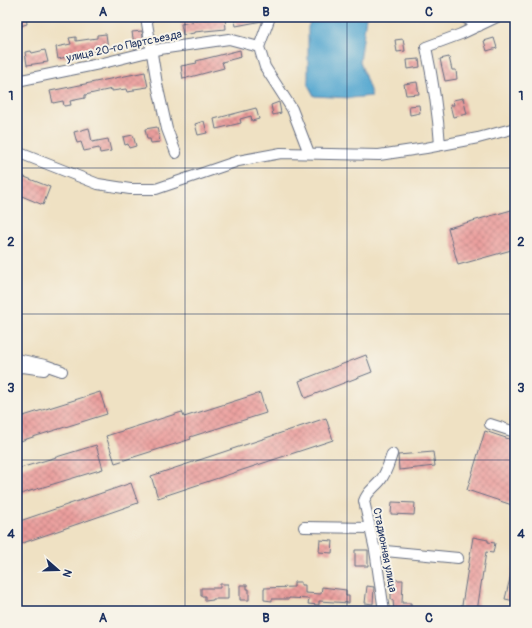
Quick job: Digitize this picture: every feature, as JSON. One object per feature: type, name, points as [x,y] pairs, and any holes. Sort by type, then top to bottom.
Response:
[{"type":"street","points":[[146,17],[156,84],[167,129],[176,153]]},
{"type":"street","points":[[270,17],[260,47],[265,67],[292,109],[309,153]]},
{"type":"street","points":[[464,17],[479,26]]},
{"type":"street","points":[[440,145],[439,123],[433,81],[426,47],[461,34],[497,17]]},
{"type":"street","name":"улица 20-го Партсъезда","points":[[17,81],[152,51],[229,39],[260,47]]},
{"type":"street","points":[[17,152],[98,184],[130,189],[156,189],[238,160],[281,152],[379,155],[478,138],[515,128]]},
{"type":"street","points":[[17,359],[45,365],[62,371],[49,371],[23,367],[17,368]]},
{"type":"street","points":[[490,424],[515,432]]},
{"type":"street","name":"Стадионная улица","points":[[384,611],[375,550],[364,504],[367,493],[381,480],[387,469],[392,454]]},
{"type":"street","points":[[304,527],[370,528]]},
{"type":"street","points":[[375,550],[458,558]]},
{"type":"water","points":[[312,17],[366,17],[360,62],[372,96],[351,98],[314,96],[308,85],[308,27]]},
{"type":"building","points":[[18,17],[26,17],[27,24],[20,26]]},
{"type":"building","points":[[217,17],[225,17],[226,29],[194,32],[183,35],[181,24]]},
{"type":"building","points":[[234,17],[263,17],[262,21],[236,26]]},
{"type":"building","points":[[142,31],[144,42],[134,44],[132,32]]},
{"type":"building","points":[[106,34],[108,49],[58,59],[56,47],[71,44],[69,38],[76,37],[76,41],[97,38],[97,35]]},
{"type":"building","points":[[494,38],[497,48],[487,51],[484,41]]},
{"type":"building","points":[[403,39],[405,51],[397,52],[395,40]]},
{"type":"building","points":[[45,50],[48,62],[27,65],[25,52],[31,51],[32,53]]},
{"type":"building","points":[[240,50],[241,57],[222,62],[224,68],[183,79],[181,66],[197,63],[196,61]]},
{"type":"building","points":[[449,57],[452,70],[456,70],[457,79],[445,81],[440,59]]},
{"type":"building","points":[[419,59],[420,67],[408,69],[407,60]]},
{"type":"building","points":[[145,72],[148,87],[134,89],[134,91],[127,92],[126,89],[112,91],[112,89],[85,95],[85,98],[70,101],[71,105],[64,106],[63,101],[53,103],[50,91]]},
{"type":"building","points":[[417,82],[419,94],[406,95],[404,84]]},
{"type":"building","points":[[463,98],[467,114],[453,117],[450,105],[454,105],[453,100]]},
{"type":"building","points":[[279,102],[281,113],[273,115],[271,105]]},
{"type":"building","points":[[419,105],[420,113],[410,115],[409,106]]},
{"type":"building","points":[[256,108],[259,119],[252,121],[251,116],[240,119],[241,123],[216,129],[214,119]]},
{"type":"building","points":[[204,121],[207,133],[198,135],[195,124]]},
{"type":"building","points":[[157,127],[160,142],[151,143],[150,139],[147,139],[145,129]]},
{"type":"building","points":[[89,128],[92,142],[108,139],[111,151],[100,153],[99,148],[84,151],[81,142],[77,143],[74,132]]},
{"type":"building","points":[[133,135],[136,146],[129,148],[128,144],[125,145],[123,137]]},
{"type":"building","points":[[17,174],[50,187],[43,205],[17,194]]},
{"type":"building","points":[[515,209],[515,249],[458,265],[448,228]]},
{"type":"building","points":[[366,355],[372,372],[305,398],[299,381]]},
{"type":"building","points":[[100,392],[107,414],[17,442],[17,418]]},
{"type":"building","points":[[260,393],[266,413],[115,463],[106,436],[182,412],[184,417]]},
{"type":"building","points":[[326,418],[333,440],[158,498],[151,476]]},
{"type":"building","points":[[485,431],[515,441],[515,506],[467,490]]},
{"type":"building","points":[[96,445],[103,469],[17,495],[17,469]]},
{"type":"building","points":[[433,452],[435,466],[399,470],[398,455]]},
{"type":"building","points":[[131,483],[138,503],[17,545],[17,522]]},
{"type":"building","points":[[392,502],[415,503],[414,515],[391,514]]},
{"type":"building","points":[[473,537],[495,543],[493,553],[486,552],[477,611],[461,611]]},
{"type":"building","points":[[320,540],[333,541],[332,553],[319,552]]},
{"type":"building","points":[[355,550],[368,550],[368,566],[355,566]]},
{"type":"building","points":[[513,566],[515,566],[515,601],[505,599]]},
{"type":"building","points":[[391,580],[403,580],[402,603],[411,603],[411,610],[394,611],[393,600],[391,600]]},
{"type":"building","points":[[294,582],[301,582],[301,585],[305,585],[305,593],[321,594],[322,587],[346,590],[346,596],[349,596],[349,603],[319,601],[319,605],[308,604],[309,599],[289,598],[272,599],[272,601],[264,600],[264,588],[294,587]]},
{"type":"building","points":[[220,584],[228,584],[228,599],[213,599],[205,601],[205,596],[201,596],[201,588],[220,588]]},
{"type":"building","points":[[240,585],[247,585],[247,589],[249,589],[249,600],[240,600]]},
{"type":"building","points":[[367,586],[374,587],[373,604],[365,603]]}]
